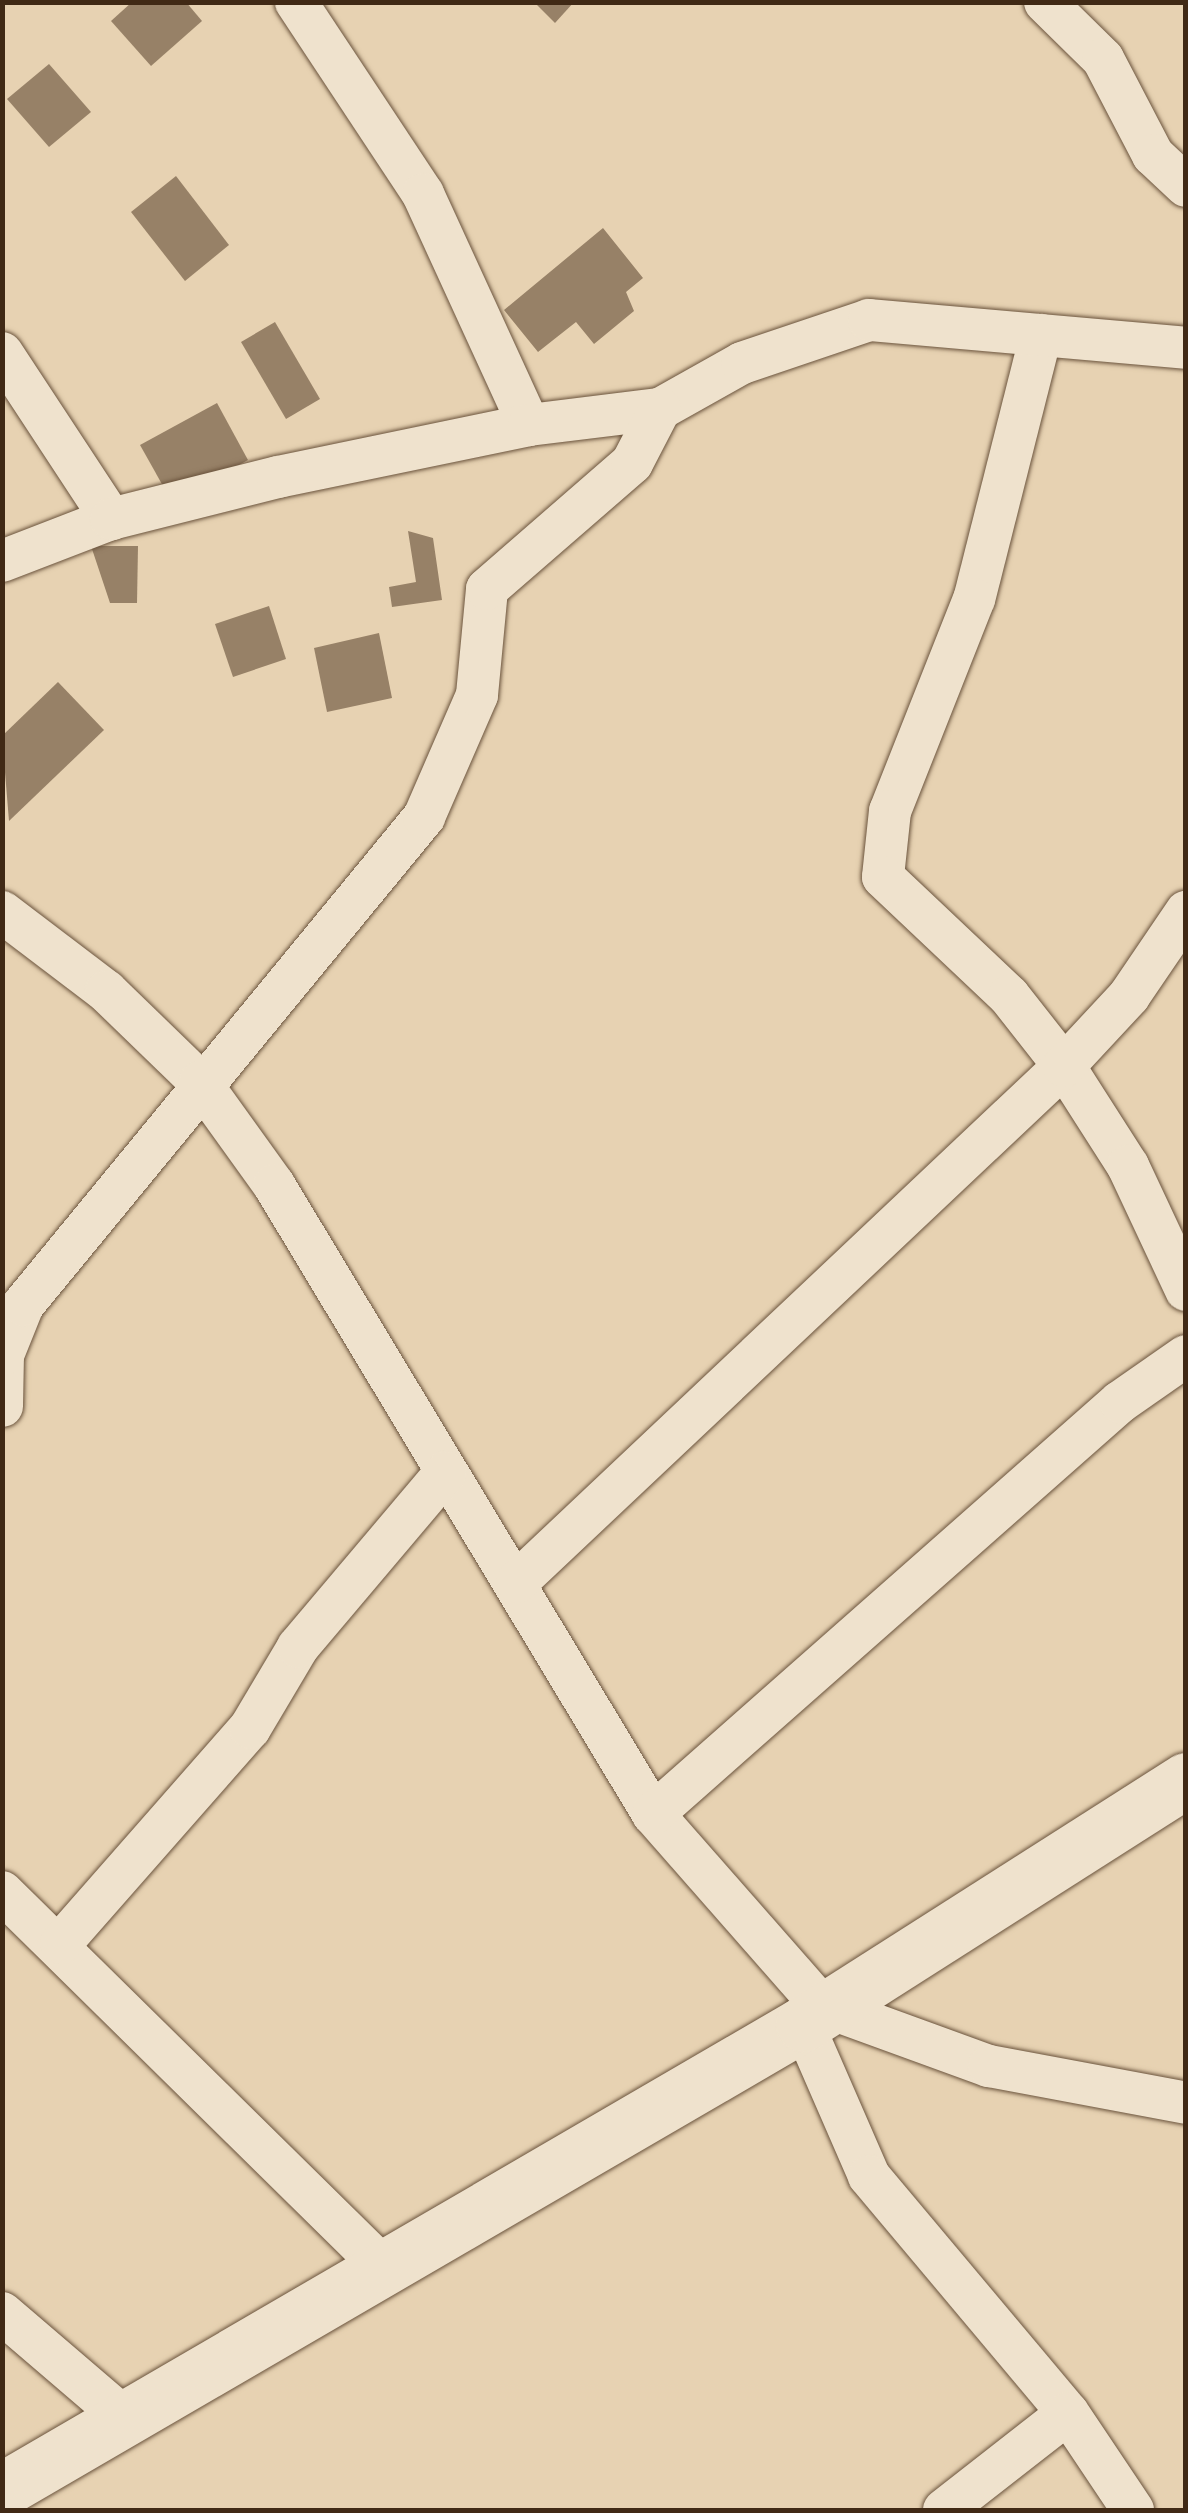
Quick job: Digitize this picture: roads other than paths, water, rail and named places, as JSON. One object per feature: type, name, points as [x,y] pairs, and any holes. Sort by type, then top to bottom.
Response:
[{"type":"street","points":[[296,2],[423,194],[529,424]]},
{"type":"street","points":[[1045,2],[1103,59],[1153,155],[1186,186]]},
{"type":"street","points":[[2,561],[110,519],[529,424],[660,409],[742,364],[869,320],[1186,348]]},
{"type":"street","points":[[1041,335],[974,599],[905,767],[882,851],[883,877],[899,900],[1009,996],[1064,1066],[1128,1166],[1186,1290]]},
{"type":"street","points":[[2,353],[110,519]]},
{"type":"street","points":[[2,1406],[3,1355],[23,1305],[200,1082],[424,816],[477,696],[487,589],[632,463],[660,409]]},
{"type":"street","points":[[516,1582],[1064,1066],[1130,996],[1186,912]]},
{"type":"street","points":[[5,920],[106,992],[200,1082],[274,1184],[653,1814],[812,2014],[869,2176],[1068,2413],[1133,2510]]},
{"type":"street","points":[[653,1814],[1120,1402],[1186,1356]]},
{"type":"street","points":[[61,1943],[250,1728],[298,1647],[446,1472]]},
{"type":"street","points":[[2,2490],[128,2421],[812,2014],[1186,1780]]},
{"type":"street","points":[[2,1892],[61,1943],[384,2268]]},
{"type":"street","points":[[812,2014],[989,2066],[1186,2102]]},
{"type":"street","points":[[2,2313],[128,2421]]},
{"type":"street","points":[[944,2510],[1068,2413]]}]
